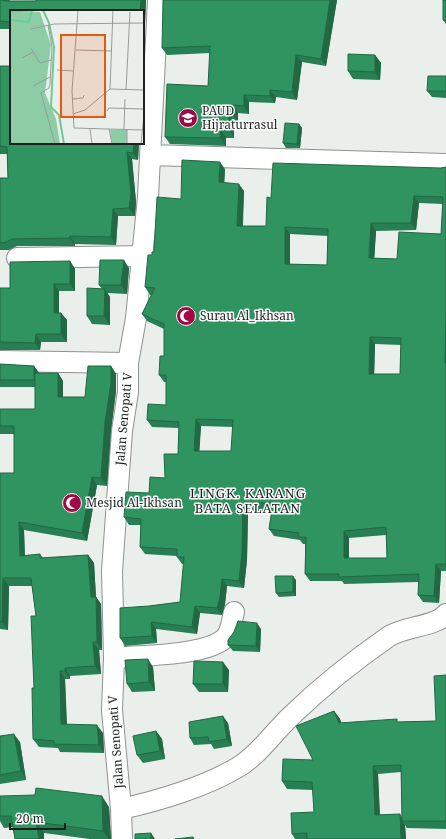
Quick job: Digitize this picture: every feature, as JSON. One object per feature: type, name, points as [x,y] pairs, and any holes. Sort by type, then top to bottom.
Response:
[{"type":"street","name":"Jalan Senopati V","points":[[122,839],[121,809],[112,710],[114,658],[112,571],[122,431],[128,392],[128,363],[136,318],[151,155],[158,0]]},
{"type":"street","points":[[151,155],[446,164]]},
{"type":"street","points":[[17,258],[142,256]]},
{"type":"street","points":[[0,361],[128,363]]},
{"type":"street","points":[[114,658],[193,651],[219,642],[226,637],[234,612]]},
{"type":"street","points":[[121,809],[148,803],[186,790],[222,776],[240,766],[258,752],[273,734],[320,690],[389,636],[401,630],[438,620],[446,614]]},
{"type":"building","points":[[0,0],[141,0],[140,10],[10,10],[10,22],[0,21]]},
{"type":"building","points":[[163,0],[330,0],[321,59],[296,55],[292,92],[270,90],[270,96],[244,95],[244,106],[233,105],[233,114],[229,114],[229,130],[221,130],[220,138],[165,137],[167,84],[208,86],[210,46],[162,48]]},
{"type":"building","points":[[443,0],[446,0],[446,20],[443,20]]},
{"type":"building","points":[[348,54],[375,55],[375,72],[348,71]]},
{"type":"building","points":[[0,66],[10,66],[10,144],[134,144],[133,153],[127,152],[131,194],[129,208],[113,209],[111,237],[70,236],[70,238],[12,239],[4,243],[0,242],[0,178],[8,178],[7,147],[0,146]]},
{"type":"building","points":[[428,76],[446,76],[446,91],[427,91]]},
{"type":"building","points":[[285,123],[299,124],[297,144],[283,143]]},
{"type":"building","points":[[182,160],[220,162],[219,182],[239,184],[237,226],[266,226],[267,197],[271,198],[273,163],[446,167],[446,564],[436,564],[434,596],[418,595],[419,574],[339,577],[339,574],[305,574],[306,537],[298,537],[299,533],[269,529],[273,503],[243,503],[242,553],[239,581],[222,579],[217,608],[195,606],[192,627],[151,622],[152,636],[120,638],[120,608],[180,602],[184,557],[177,557],[177,549],[140,547],[141,519],[124,517],[126,492],[149,493],[150,477],[165,478],[164,454],[178,454],[179,422],[147,420],[148,404],[166,405],[166,375],[159,375],[160,356],[164,356],[164,324],[142,314],[155,288],[145,287],[148,255],[152,255],[152,252],[154,252],[157,197],[181,199]],"holes":[[[414,196],[443,197],[441,234],[399,232],[397,259],[369,258],[371,223],[411,223]],[[285,227],[328,229],[327,265],[285,264]],[[370,337],[401,338],[400,374],[369,374]],[[196,419],[233,420],[231,451],[194,451]],[[386,527],[387,558],[344,558],[344,531]]]},
{"type":"building","points":[[100,260],[124,260],[121,285],[99,285]]},
{"type":"building","points":[[70,261],[70,284],[54,284],[54,313],[61,313],[61,334],[36,334],[35,343],[0,342],[0,288],[10,288],[10,262]]},
{"type":"building","points":[[87,288],[105,289],[104,316],[87,316]]},
{"type":"building","points":[[0,364],[34,366],[34,380],[0,380]]},
{"type":"building","points":[[88,366],[111,366],[111,383],[105,422],[101,478],[92,477],[82,533],[19,522],[20,556],[40,554],[40,558],[88,555],[91,597],[96,597],[97,642],[93,642],[95,666],[65,668],[65,671],[60,671],[61,724],[97,725],[99,745],[54,744],[54,741],[33,739],[32,688],[34,688],[31,616],[36,616],[31,578],[3,578],[2,622],[0,622],[0,473],[14,473],[14,426],[0,426],[0,409],[35,409],[35,373],[58,373],[58,397],[85,397]]},
{"type":"building","points":[[275,576],[293,576],[293,592],[276,593]]},
{"type":"building","points":[[238,621],[257,623],[256,646],[228,645],[228,640],[234,632]]},
{"type":"building","points":[[148,659],[149,682],[127,684],[125,660]]},
{"type":"building","points":[[194,661],[223,662],[223,684],[193,684]]},
{"type":"building","points":[[446,675],[446,821],[402,821],[401,765],[373,766],[375,815],[400,814],[401,839],[307,839],[307,833],[292,834],[291,813],[314,812],[312,782],[282,781],[283,759],[313,760],[296,726],[334,711],[339,723],[397,719],[397,722],[436,721],[434,676]]},
{"type":"building","points":[[223,716],[227,739],[209,742],[208,737],[190,738],[189,722]]},
{"type":"building","points":[[156,731],[160,751],[137,755],[133,736]]},
{"type":"building","points":[[14,734],[21,771],[0,775],[0,736]]},
{"type":"building","points":[[36,788],[102,796],[103,831],[36,822],[39,839],[15,839],[11,816],[0,816],[0,796],[35,795]]},
{"type":"building","points":[[151,833],[151,839],[135,839],[135,834]]},
{"type":"building","points":[[193,837],[194,839],[175,839]]},
{"type":"place","name":"PAUD Hijraturrasul","points":[[188,118]]},
{"type":"place","name":"Surau Al_Ikhsan","points":[[186,316]]},
{"type":"place","name":"Mesjid Al-Ikhsan","points":[[72,503]]},
{"type":"district","name":"LINGK. KARANG BATA SELATAN","points":[[248,500]]}]
